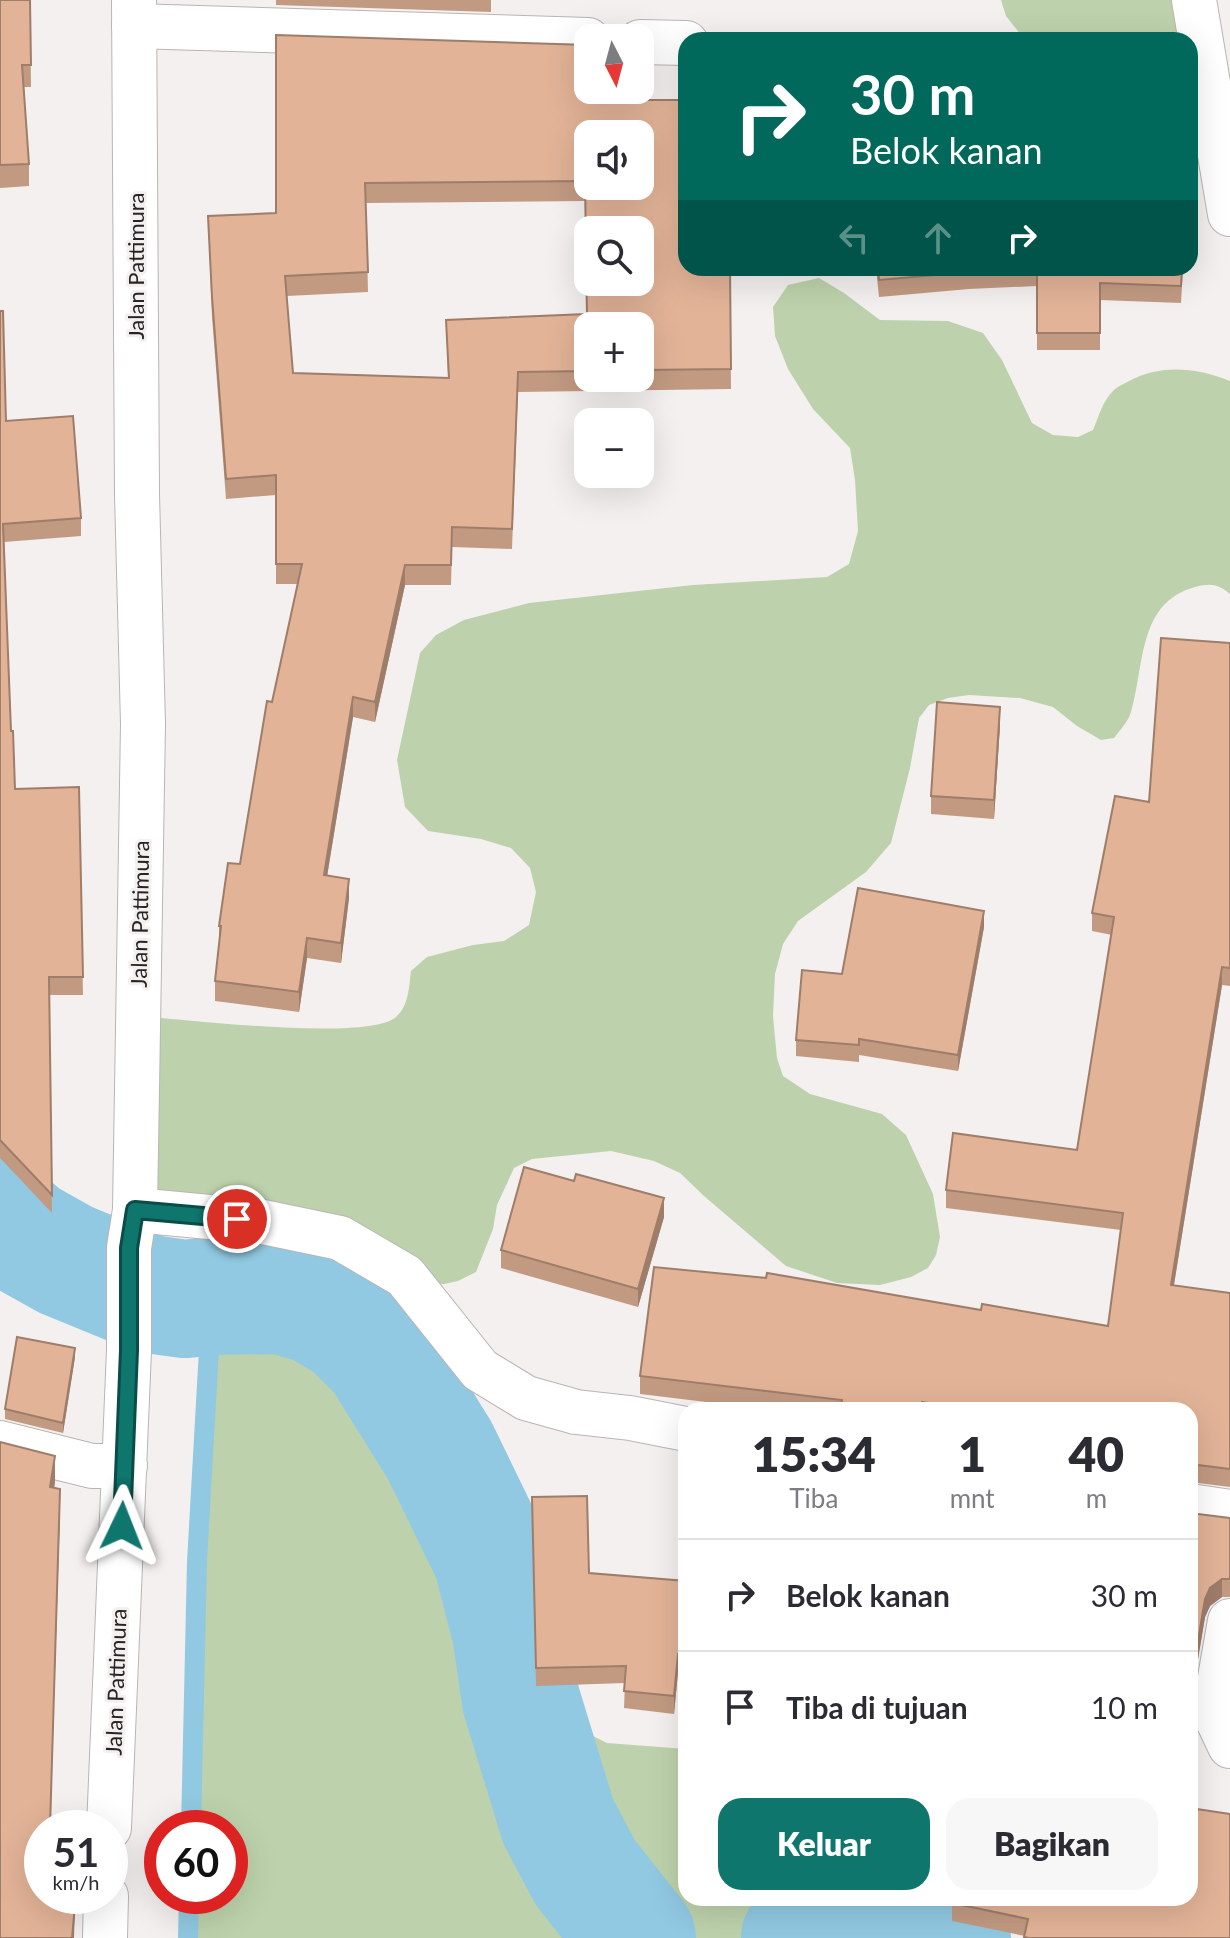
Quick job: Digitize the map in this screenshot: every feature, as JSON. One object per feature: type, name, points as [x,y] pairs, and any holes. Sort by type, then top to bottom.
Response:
[{"type":"main road","points":[[1194,0],[1196,32]]},
{"type":"main road","points":[[134,13],[574,39]]},
{"type":"main road","name":"Jalan Pattimura","points":[[110,1810],[129,1350],[143,724],[137,494],[134,13]]},
{"type":"main road","points":[[654,42],[678,43]]},
{"type":"main road","points":[[1198,64],[1230,214]]},
{"type":"main road","points":[[132,1229],[263,1222],[340,1238],[405,1276],[480,1370],[526,1398],[576,1412],[678,1427]]},
{"type":"main road","points":[[0,1443],[92,1466],[125,1466]]},
{"type":"main road","points":[[1198,1507],[1230,1512]]},
{"type":"main road","points":[[1230,1621],[1214,1712],[1230,1746]]},
{"type":"main road","points":[[105,1938],[106,1914]]},
{"type":"green space","points":[[1001,0],[1194,0],[1191,32],[1019,32],[1006,16]]},
{"type":"green space","points":[[819,278],[880,320],[948,321],[983,333],[1002,360],[1032,423],[1053,435],[1078,437],[1093,430],[1110,394],[1143,375],[1180,370],[1205,373],[1230,381],[1230,594],[1218,586],[1195,587],[1176,595],[1162,607],[1146,638],[1130,716],[1114,738],[1101,740],[1053,707],[1020,698],[969,695],[929,705],[919,718],[891,843],[866,872],[798,921],[783,944],[775,974],[773,1016],[777,1058],[783,1076],[810,1094],[882,1114],[906,1135],[933,1194],[940,1237],[936,1255],[928,1268],[911,1277],[880,1285],[837,1283],[786,1266],[680,1173],[654,1161],[611,1151],[532,1159],[514,1168],[497,1205],[493,1229],[476,1272],[444,1284],[424,1283],[135,1210],[138,1016],[273,1027],[350,1028],[379,1024],[396,1017],[404,1007],[411,971],[427,957],[504,941],[529,925],[536,892],[530,868],[511,848],[481,839],[428,831],[405,807],[397,760],[420,653],[436,635],[464,620],[529,603],[693,585],[827,577],[849,564],[858,531],[850,448],[813,409],[788,369],[775,336],[773,307],[788,285]]},
{"type":"green space","points":[[281,1295],[316,1305],[350,1325],[381,1356],[440,1451],[492,1558],[511,1632],[521,1700],[607,1743],[678,1748],[678,1906],[924,1906],[922,1920],[953,1938],[188,1938],[189,1914],[248,1914],[248,1810],[191,1810],[197,1562],[212,1296]]},
{"type":"building","points":[[0,0],[30,0],[31,65],[22,65],[29,164],[0,165]]},
{"type":"building","points":[[276,35],[574,45],[574,104],[654,104],[654,100],[678,100],[678,276],[730,276],[731,369],[654,370],[654,312],[587,312],[587,296],[654,296],[654,216],[586,216],[585,200],[654,200],[654,120],[574,120],[574,181],[365,183],[368,272],[285,276],[293,373],[449,378],[446,320],[574,315],[574,371],[518,372],[512,529],[452,527],[451,565],[405,565],[375,702],[353,697],[324,875],[349,879],[341,943],[307,938],[299,992],[215,981],[228,863],[240,864],[267,701],[272,702],[302,564],[276,564],[276,475],[226,479],[208,216],[276,213]]},
{"type":"building","points":[[879,276],[924,276],[879,280]]},
{"type":"building","points":[[1037,276],[1182,276],[1181,286],[1100,283],[1100,333],[1037,333]]},
{"type":"building","points":[[0,311],[3,311],[6,421],[73,416],[81,518],[3,524],[15,789],[79,787],[83,977],[49,977],[52,1195],[0,1140]]},
{"type":"building","points":[[1161,638],[1230,643],[1230,968],[1222,967],[1171,1285],[1230,1293],[1230,1469],[1198,1465],[1198,1402],[842,1402],[640,1376],[654,1267],[766,1278],[767,1273],[981,1310],[982,1304],[1108,1326],[1123,1213],[946,1190],[953,1133],[1077,1150],[1114,917],[1092,913],[1115,796],[1149,802]]},
{"type":"building","points":[[937,702],[1000,707],[994,800],[931,796]]},
{"type":"building","points":[[858,888],[984,911],[958,1055],[859,1039],[859,1045],[796,1040],[802,970],[842,974]]},
{"type":"building","points":[[524,1167],[574,1181],[576,1174],[664,1198],[638,1289],[501,1250]]},
{"type":"building","points":[[17,1337],[75,1348],[63,1423],[5,1409]]},
{"type":"building","points":[[0,1442],[55,1456],[50,1487],[60,1489],[51,1810],[24,1810],[24,1914],[74,1914],[72,1938],[0,1938]]},
{"type":"building","points":[[587,1496],[589,1573],[678,1580],[678,1654],[674,1696],[624,1691],[626,1666],[536,1668],[532,1497]]},
{"type":"building","points":[[1198,1514],[1230,1518],[1230,1579],[1222,1579],[1210,1588],[1205,1599],[1198,1641]]},
{"type":"building","points":[[1198,1809],[1230,1814],[1230,1938],[1029,1938],[1024,1937],[1028,1919],[966,1906],[1198,1906]]},
{"type":"waterway","points":[[0,1215],[25,1237],[66,1260],[149,1294],[185,1299],[281,1295],[316,1305],[350,1325],[381,1356],[440,1451],[492,1558],[511,1632],[521,1700],[558,1821],[585,1872],[637,1938]]},
{"type":"waterway","points":[[191,1810],[197,1562],[212,1296]]},
{"type":"waterway","points":[[800,1938],[880,1911],[912,1914],[952,1938]]},
{"type":"waterway","points":[[188,1938],[189,1914]]},
{"type":"route","points":[[122,1526],[129,1350],[129,1248],[135,1210],[237,1219]]}]
